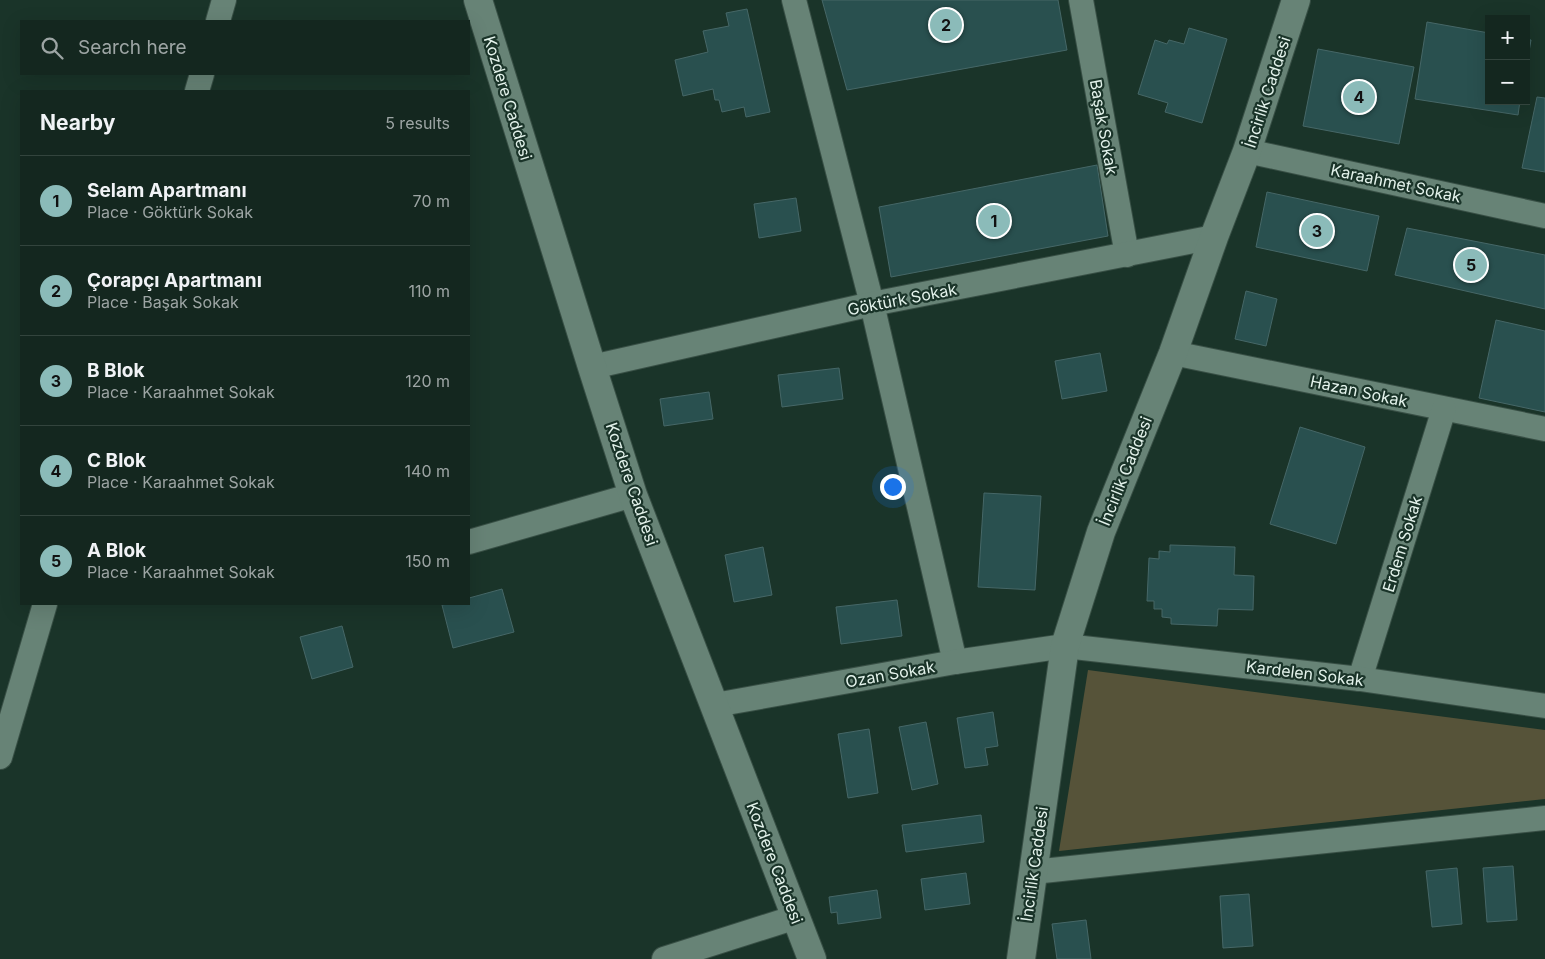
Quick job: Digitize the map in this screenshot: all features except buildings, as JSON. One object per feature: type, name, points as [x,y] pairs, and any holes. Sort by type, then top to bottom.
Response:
[{"type":"street","points":[[218,20],[224,0]]},
{"type":"street","points":[[794,0],[872,304],[955,662]]},
{"type":"street","name":"Başak Sokak","points":[[1081,0],[1127,255]]},
{"type":"street","name":"İncirlik Caddesi","points":[[1021,959],[1065,646],[1101,532],[1172,353],[1247,151],[1296,0]]},
{"type":"street","name":"Kozdere Caddesi","points":[[481,1],[592,367],[633,494],[812,959]]},
{"type":"street","points":[[197,90],[202,75]]},
{"type":"street","name":"Karaahmet Sokak","points":[[1247,151],[1545,216]]},
{"type":"street","name":"Göktürk Sokak","points":[[592,367],[872,304],[1127,255],[1214,236]]},
{"type":"street","name":"Hazan Sokak","points":[[1172,353],[1545,428]]},
{"type":"street","name":"Erdem Sokak","points":[[1360,680],[1444,409]]},
{"type":"street","points":[[470,542],[633,494]]},
{"type":"street","points":[[0,757],[45,605]]},
{"type":"street","name":"Ozan Sokak","points":[[715,705],[955,662],[1065,646]]},
{"type":"street","name":"Kardelen Sokak","points":[[1065,646],[1360,680],[1545,706]]},
{"type":"street","points":[[1032,872],[1545,818]]},
{"type":"street","points":[[664,959],[796,917]]},
{"type":"shaded area","points":[[1088,670],[1545,730],[1545,799],[1059,851]]},
{"type":"place","name":"Çorapçı Apartmanı","points":[[946,25]]},
{"type":"place","name":"C Blok","points":[[1359,97]]},
{"type":"place","name":"Selam Apartmanı","points":[[994,221]]},
{"type":"place","name":"B Blok","points":[[1317,231]]},
{"type":"place","name":"A Blok","points":[[1471,265]]}]
